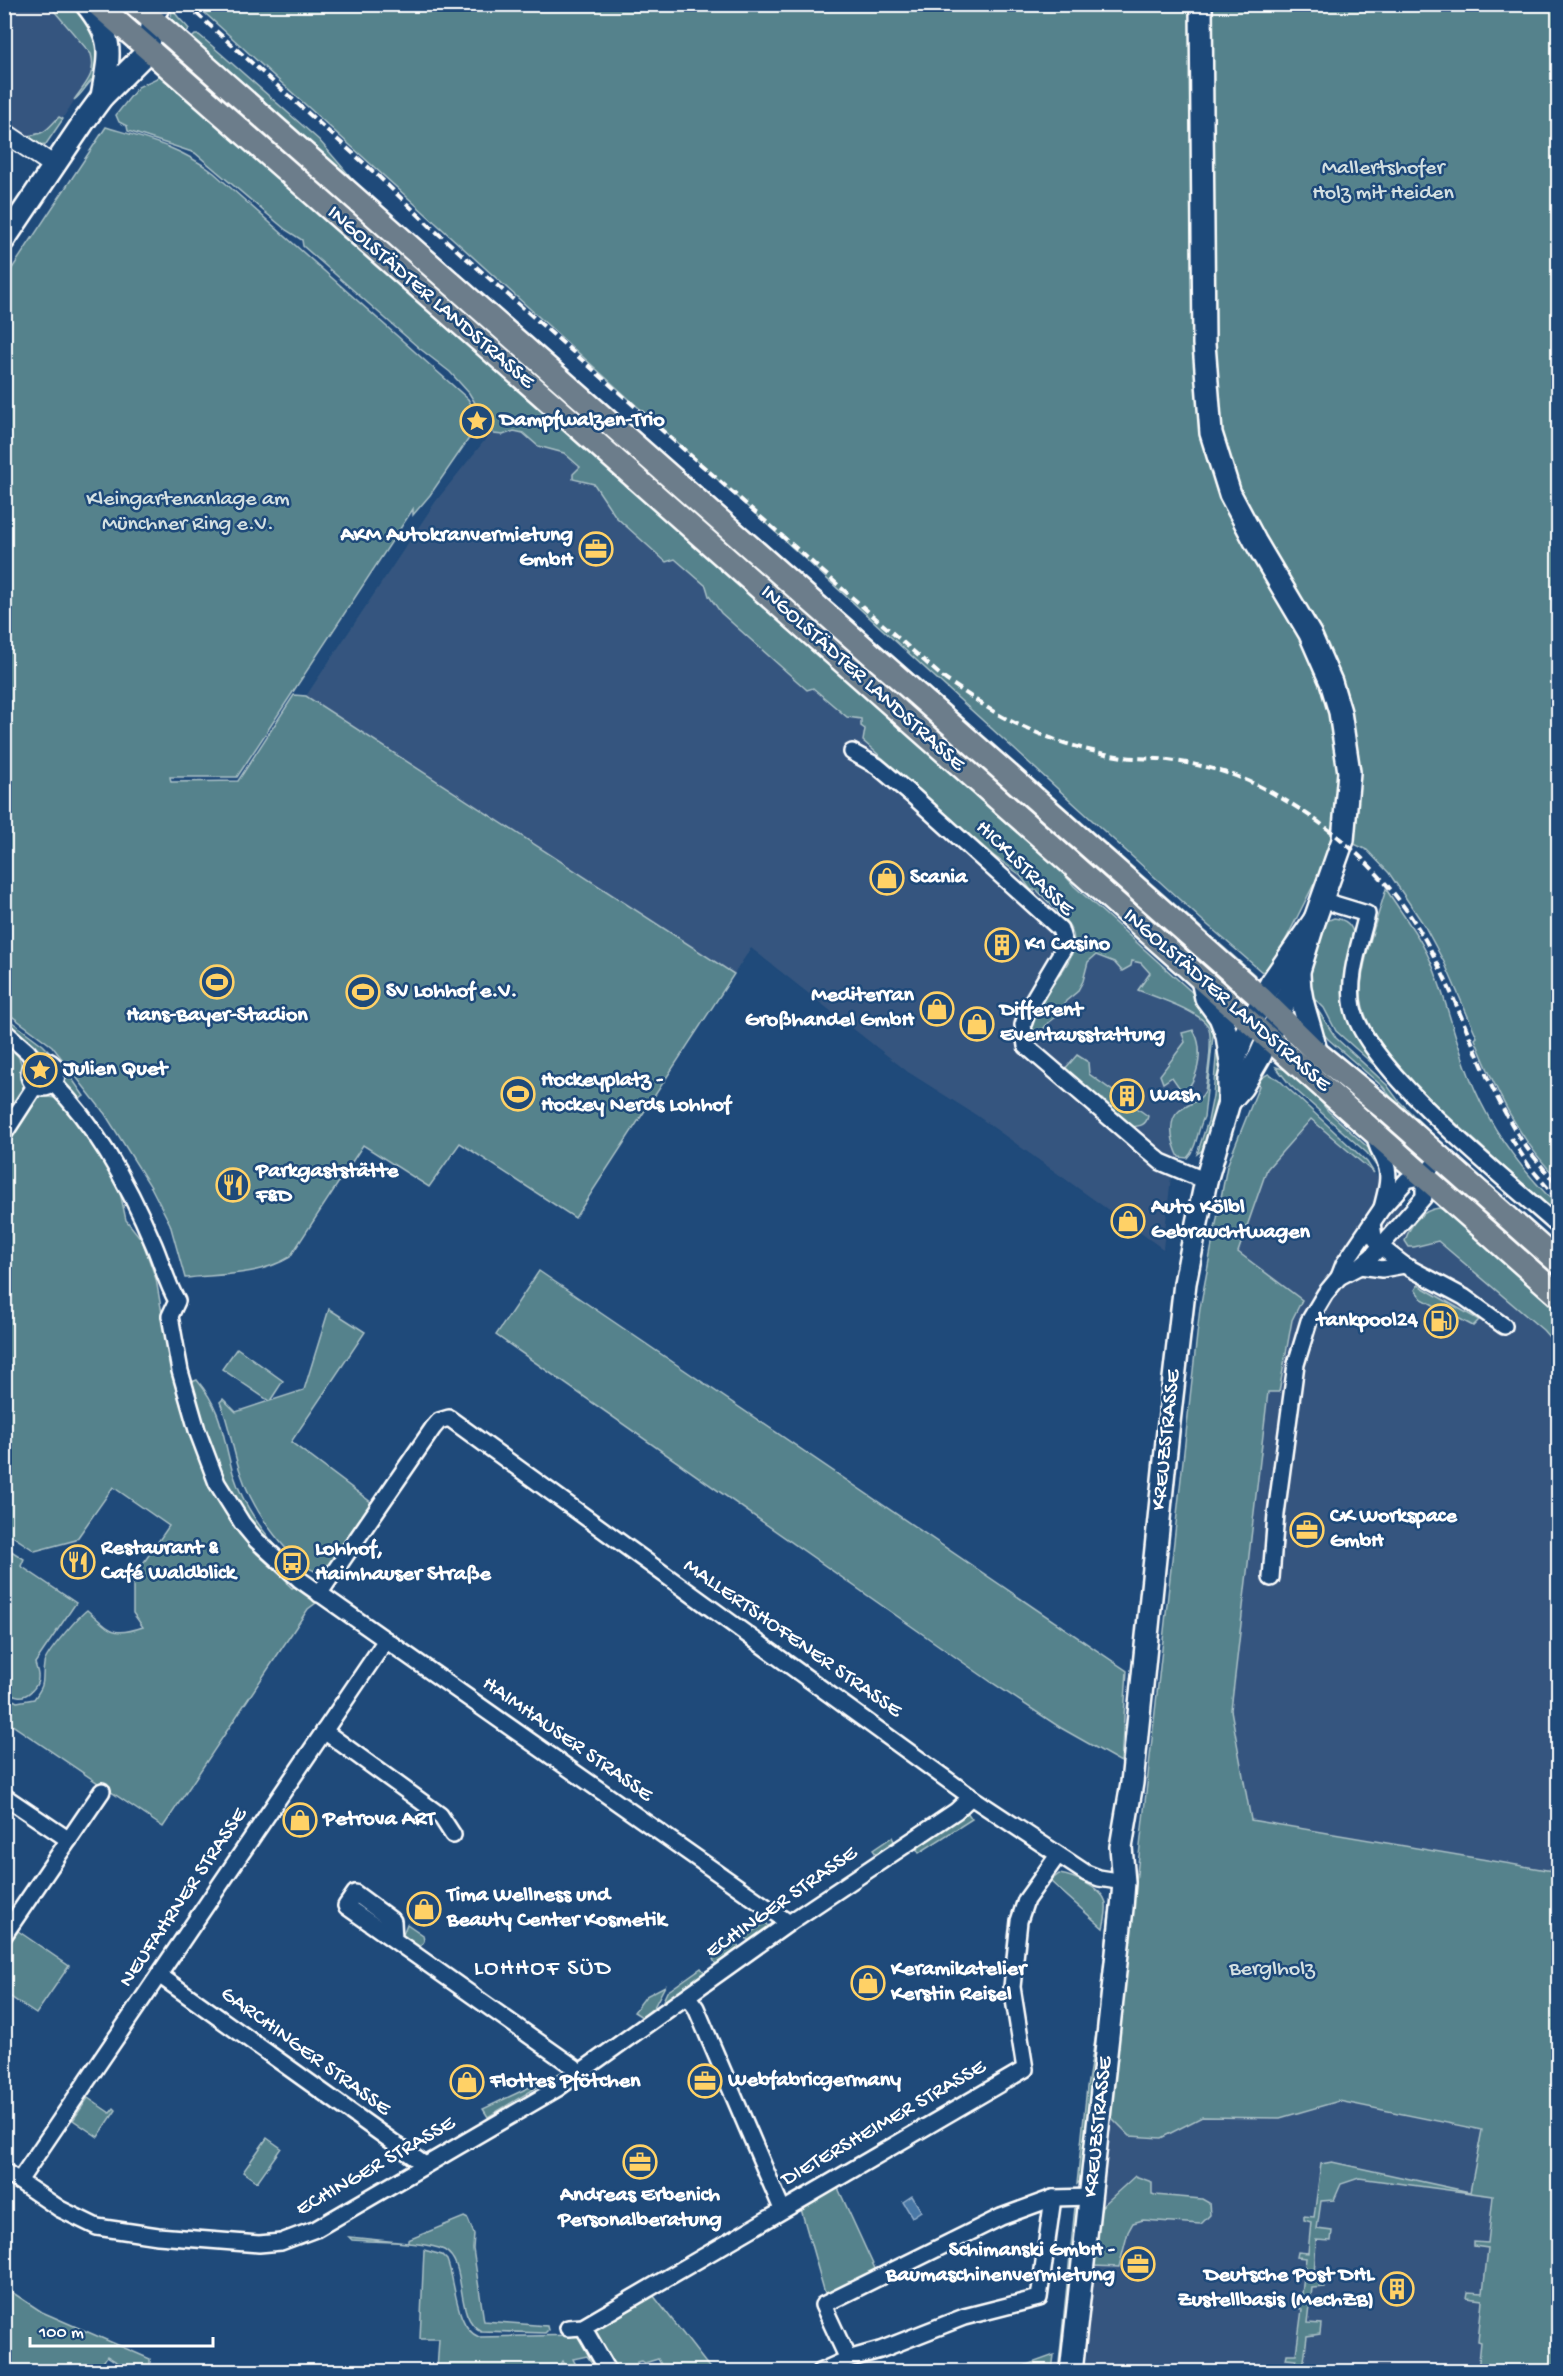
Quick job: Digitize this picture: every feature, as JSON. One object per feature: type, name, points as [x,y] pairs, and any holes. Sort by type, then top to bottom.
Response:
[{"type":"main road","points":[[86,4],[100,21],[108,39],[108,62],[102,98]]},
{"type":"main road","name":"INGOLSTÄDTER LANDSTRASSE","points":[[97,4],[1558,1295]]},
{"type":"main road","name":"INGOLSTÄDTER LANDSTRASSE","points":[[135,4],[159,12],[181,45],[1262,999],[1316,1052],[1440,1157],[1558,1262]]},
{"type":"main road","points":[[1201,4],[1204,344],[1211,433],[1230,494],[1310,634],[1331,682],[1340,712],[1350,772],[1343,840],[1299,971],[1299,993],[1312,1028],[1316,1052]]},
{"type":"main road","points":[[108,62],[131,35],[159,12]]},
{"type":"main road","points":[[4,240],[53,165],[102,98],[156,58],[159,12]]},
{"type":"main road","name":"KREUZSTRASSE","points":[[1071,2372],[1092,2197],[1124,1882],[1134,1848],[1132,1782],[1185,1282],[1206,1181],[1229,1102],[1228,1080],[1232,1067],[1262,999],[1318,910]]},
{"type":"main road","name":"KREUZSTRASSE","points":[[1229,1102],[1242,1087],[1268,1040],[1299,971]]},
{"type":"main road","name":"KREUZSTRASSE","points":[[1202,980],[1206,998],[1220,1017],[1227,1035],[1232,1067]]},
{"type":"street","points":[[4,132],[53,165]]},
{"type":"street","name":"HICKLSTRASSE","points":[[852,752],[877,766],[914,797],[1060,929],[1065,946],[1030,1005],[1023,1025],[1026,1046],[1161,1162],[1206,1181]]},
{"type":"street","points":[[1318,910],[1367,914],[1351,987],[1353,1012],[1367,1039],[1393,1073],[1419,1100],[1558,1226]]},
{"type":"street","points":[[4,1031],[28,1052],[35,1062]]},
{"type":"street","points":[[47,1060],[54,1064],[58,1074],[54,1084],[43,1088],[35,1086],[29,1074],[35,1062],[47,1060]]},
{"type":"street","name":"HAIMHAUSER STRASSE","points":[[54,1084],[73,1104],[109,1157],[155,1246],[170,1289],[177,1301],[170,1316],[180,1371],[196,1430],[217,1483],[238,1518],[256,1540],[293,1575],[319,1594],[789,1923]]},
{"type":"street","points":[[4,1134],[35,1086]]},
{"type":"street","points":[[1375,1133],[1376,1148],[1386,1164],[1388,1173],[1382,1208]]},
{"type":"street","points":[[1271,1578],[1276,1514],[1296,1364],[1309,1321],[1382,1208],[1407,1180],[1424,1176],[1440,1157]]},
{"type":"street","points":[[1339,1277],[1360,1266],[1381,1247],[1424,1197],[1424,1176]]},
{"type":"street","points":[[1372,1223],[1374,1237],[1381,1247],[1404,1265],[1464,1297],[1504,1326]]},
{"type":"street","points":[[1351,1253],[1360,1266],[1382,1269],[1404,1265]]},
{"type":"street","name":"MALLERTSHOFENER STRASSE","points":[[319,1594],[433,1428],[444,1419],[453,1420],[699,1602],[971,1797],[1086,1873],[1099,1878],[1124,1882]]},
{"type":"street","name":"NEUFAHRNER STRASSE","points":[[19,2181],[386,1640]]},
{"type":"street","points":[[324,1731],[440,1815],[453,1835]]},
{"type":"street","points":[[4,1935],[102,1791]]},
{"type":"street","points":[[4,1796],[69,1840]]},
{"type":"street","name":"ECHINGER STRASSE","points":[[4,2171],[60,2209],[97,2227],[158,2236],[259,2244],[291,2239],[316,2229],[579,2074],[789,1923],[956,1811],[971,1797]]},
{"type":"street","name":"DIETERSHEIMER STRASSE","points":[[609,2372],[576,2328],[1025,2069],[1012,1987],[1019,1922],[1026,1900],[1058,1855]]},
{"type":"street","points":[[394,1940],[574,2067],[579,2074]]},
{"type":"street","name":"GARCHINGER STRASSE","points":[[159,1975],[424,2165]]},
{"type":"street","points":[[688,1997],[696,2008],[782,2209]]},
{"type":"street","points":[[848,2359],[823,2305],[1001,2217],[1053,2198],[1092,2197]]},
{"type":"street","points":[[819,2372],[848,2359],[880,2350],[964,2317],[1039,2298],[1053,2198]]},
{"type":"shaded area","points":[[4,5],[49,5],[91,54],[94,64],[93,72],[45,145],[29,140],[5,122]]},
{"type":"shaded area","points":[[513,405],[850,718],[861,719],[865,729],[994,856],[1019,875],[1024,884],[1037,889],[1065,920],[1132,960],[1141,963],[1150,973],[1138,990],[1192,1013],[1207,1024],[1210,1034],[1205,1090],[1201,1099],[1191,1105],[1172,1142],[1179,1157],[1171,1177],[1163,1249],[976,1115],[908,1072],[751,948],[734,974],[306,696],[436,501]]},
{"type":"shaded area","points":[[1312,1119],[1374,1173],[1417,1220],[1409,1229],[1405,1241],[1414,1247],[1438,1241],[1543,1330],[1558,1347],[1558,1872],[1251,1820],[1231,1710],[1268,1391],[1279,1392],[1292,1320],[1302,1300],[1238,1252],[1267,1169]]},
{"type":"shaded area","points":[[1339,2101],[1483,2130],[1471,2192],[1507,2199],[1494,2371],[1085,2371],[1088,2344],[1085,2345],[1110,2116],[1130,2136],[1161,2138],[1202,2117],[1280,2118]]},
{"type":"shaded area","points":[[912,2196],[921,2211],[912,2217],[903,2202]]},
{"type":"green space","points":[[49,5],[73,5],[95,23],[100,35],[97,76],[74,100],[91,73],[91,54]]},
{"type":"green space","points":[[172,5],[175,5],[175,12],[189,29],[186,33],[171,19]]},
{"type":"green space","points":[[196,5],[1193,5],[1205,438],[1310,652],[1328,695],[1340,776],[1336,832],[1328,856],[1275,961],[1262,972],[1203,921]]},
{"type":"green space","name":"Mallertshofer Holz mit Heiden","points":[[1206,5],[1558,5],[1558,1179],[1531,1148],[1509,1113],[1483,1058],[1475,1039],[1477,1037],[1445,964],[1424,925],[1389,873],[1367,850],[1348,841],[1348,710],[1238,489],[1218,430],[1210,341]]},
{"type":"green space","points":[[199,35],[211,45],[319,140],[356,183],[1255,975],[1239,967],[333,166],[317,148],[192,38]]},
{"type":"green space","points":[[160,74],[1046,853],[1074,886],[1206,1005],[1221,1034],[1213,1036],[1204,1117],[1193,1149],[1187,1158],[1179,1157],[1173,1140],[1172,1127],[1179,1111],[1197,1100],[1205,1091],[1210,1058],[1210,1032],[1203,1020],[1176,1005],[1138,990],[1150,973],[1141,963],[1132,961],[1131,966],[1122,971],[1114,962],[1096,955],[1088,962],[1083,981],[1077,992],[1066,1001],[1061,1013],[1047,1024],[1033,1043],[1030,1028],[1034,1014],[1071,957],[1074,943],[1071,929],[1060,914],[1037,890],[1031,890],[1019,874],[994,856],[863,741],[865,729],[861,726],[861,719],[847,717],[813,688],[807,690],[721,613],[709,596],[706,586],[675,559],[666,562],[616,517],[594,484],[573,479],[573,474],[580,467],[564,453],[538,446],[523,433],[514,431],[503,435],[494,434],[469,393],[450,372],[419,348],[303,246],[302,240],[286,230],[195,153],[128,131],[127,126],[119,122],[116,115],[138,87],[157,78]]},
{"type":"green space","points":[[59,117],[63,119],[46,144],[38,145],[26,136],[45,131]]},
{"type":"green space","name":"Kleingartenanlage am Münchner Ring e.V.","points":[[106,127],[175,150],[214,173],[468,399],[481,421],[430,495],[413,515],[413,509],[237,777],[170,777],[171,782],[238,781],[294,695],[306,696],[734,974],[575,1218],[460,1143],[429,1187],[363,1145],[290,1257],[252,1271],[185,1278],[170,1224],[151,1187],[105,1114],[52,1046],[5,1011],[5,279]]},
{"type":"green space","points":[[302,172],[328,188],[1246,998],[1244,999],[1074,852]]},
{"type":"green space","points":[[1386,889],[1418,937],[1433,967],[1464,1062],[1486,1112],[1519,1162],[1558,1206],[1558,1218],[1407,1076],[1376,1036],[1366,1016],[1361,985],[1370,943]]},
{"type":"green space","points":[[1334,918],[1346,922],[1352,929],[1354,939],[1343,987],[1348,1018],[1358,1038],[1384,1074],[1336,1031],[1324,1008],[1317,1001],[1307,999],[1308,974],[1319,929]]},
{"type":"green space","points":[[1311,1006],[1317,1009],[1336,1038],[1387,1085],[1398,1100],[1426,1128],[1423,1132],[1405,1115],[1383,1087],[1328,1039],[1316,1025]]},
{"type":"green space","points":[[4,1016],[54,1056],[42,1052],[5,1024]]},
{"type":"green space","points":[[1193,1030],[1199,1047],[1198,1066],[1190,1085],[1177,1097],[1174,1095],[1181,1090],[1172,1077],[1163,1083],[1160,1075],[1185,1042],[1182,1033]]},
{"type":"green space","points":[[5,1042],[20,1060],[26,1093],[5,1126]]},
{"type":"green space","points":[[1220,1042],[1225,1071],[1205,1148],[1197,1154],[1208,1121],[1213,1096],[1217,1045]]},
{"type":"green space","points":[[1077,1055],[1088,1062],[1089,1074],[1148,1116],[1144,1124],[1130,1127],[1103,1099],[1096,1098],[1064,1070]]},
{"type":"green space","points":[[42,1066],[47,1068],[49,1073],[47,1078],[42,1080],[37,1078],[35,1073],[37,1068]]},
{"type":"green space","points":[[63,1066],[84,1096],[77,1101],[64,1080]]},
{"type":"green space","points":[[1276,1067],[1291,1071],[1313,1092],[1328,1111],[1375,1154],[1380,1171],[1367,1153],[1290,1085]]},
{"type":"green space","name":"Berglholz","points":[[1268,1074],[1278,1079],[1367,1162],[1374,1173],[1311,1119],[1267,1169],[1238,1252],[1302,1300],[1292,1320],[1279,1392],[1268,1392],[1231,1710],[1251,1820],[1558,1872],[1558,2371],[1478,2371],[1482,2300],[1467,2298],[1468,2292],[1483,2293],[1488,2248],[1474,2246],[1474,2242],[1488,2243],[1493,2196],[1359,2178],[1341,2184],[1334,2200],[1321,2201],[1317,2229],[1332,2231],[1331,2241],[1316,2240],[1314,2276],[1326,2277],[1325,2287],[1312,2288],[1308,2323],[1321,2324],[1320,2334],[1307,2336],[1303,2369],[1317,2371],[1295,2371],[1296,2360],[1286,2359],[1287,2354],[1296,2354],[1302,2309],[1292,2307],[1292,2303],[1301,2303],[1306,2258],[1297,2257],[1298,2252],[1308,2253],[1311,2222],[1304,2220],[1304,2216],[1314,2217],[1321,2164],[1332,2162],[1470,2192],[1482,2130],[1339,2101],[1280,2118],[1202,2117],[1161,2138],[1130,2136],[1110,2116],[1200,1308],[1227,1166],[1259,1086],[1258,1080]]},
{"type":"green space","points":[[41,1096],[55,1098],[66,1106],[118,1183],[126,1220],[142,1240],[156,1279],[174,1382],[201,1466],[239,1534],[292,1588],[294,1587],[316,1603],[308,1609],[163,1827],[5,1720],[4,1695],[17,1702],[34,1699],[42,1685],[44,1664],[50,1652],[87,1610],[107,1627],[118,1632],[143,1627],[133,1613],[133,1578],[169,1526],[113,1487],[76,1540],[35,1551],[5,1531],[5,1145],[35,1100]]},
{"type":"green space","points":[[1439,1208],[1460,1219],[1558,1306],[1558,1347],[1543,1330],[1438,1241],[1409,1247],[1405,1241],[1413,1224],[1422,1215]]},
{"type":"green space","points":[[539,1271],[1127,1671],[1121,1762],[1061,1728],[991,1682],[496,1335]]},
{"type":"green space","points":[[1418,1285],[1479,1320],[1473,1326],[1422,1299],[1415,1290]]},
{"type":"green space","points":[[329,1309],[365,1332],[291,1442],[372,1503],[324,1573],[309,1569],[289,1552],[260,1515],[241,1474],[220,1402],[223,1399],[236,1412],[269,1401],[222,1369],[237,1348],[283,1381],[270,1401],[304,1390]]},
{"type":"green space","points":[[197,1380],[217,1414],[237,1485],[262,1529],[287,1558],[285,1561],[254,1530],[217,1471],[189,1383]]},
{"type":"green space","points":[[5,1547],[24,1559],[21,1566],[76,1603],[35,1663],[38,1676],[36,1685],[28,1694],[21,1696],[14,1695],[5,1689]]},
{"type":"green space","points":[[963,1812],[967,1812],[972,1819],[919,1853],[916,1848]]},
{"type":"green space","points":[[892,1837],[895,1843],[877,1855],[873,1850]]},
{"type":"green space","points":[[1059,1874],[1079,1880],[1100,1893],[1106,1904],[1103,1928],[1050,1881]]},
{"type":"green space","points":[[1109,1913],[1111,1913],[1100,2026],[1097,2026]]},
{"type":"green space","points":[[766,1922],[769,1927],[749,1941],[745,1937]]},
{"type":"green space","points":[[407,1924],[423,1935],[424,1941],[418,1950],[402,1937]]},
{"type":"green space","points":[[18,1931],[69,1966],[36,2014],[5,1993],[5,1951]]},
{"type":"green space","points":[[736,1943],[740,1948],[716,1965],[713,1959]]},
{"type":"green space","points":[[701,1968],[705,1973],[661,2005],[667,1992]]},
{"type":"green space","points":[[665,1986],[654,2007],[642,2017],[634,2012],[646,1996]]},
{"type":"green space","points":[[1099,2033],[1082,2179],[1077,2184],[1087,2087],[1096,2034]]},
{"type":"green space","points":[[562,2072],[488,2117],[483,2109]]},
{"type":"green space","points":[[88,2098],[110,2113],[114,2108],[116,2110],[98,2137],[73,2120]]},
{"type":"green space","points":[[267,2138],[281,2148],[257,2182],[243,2172]]},
{"type":"green space","points":[[1135,2176],[1152,2182],[1152,2194],[1202,2199],[1209,2203],[1210,2215],[1201,2224],[1143,2220],[1133,2223],[1128,2232],[1119,2267],[1093,2266],[1099,2209]]},
{"type":"green space","points":[[838,2188],[876,2271],[826,2297],[801,2209]]},
{"type":"green space","points":[[1075,2207],[1080,2214],[1064,2371],[1058,2372]]},
{"type":"green space","points":[[464,2217],[468,2219],[474,2234],[473,2249],[484,2321],[547,2326],[548,2330],[545,2333],[481,2331],[472,2324],[467,2314],[452,2257],[436,2247],[408,2243],[408,2240]]},
{"type":"green space","points":[[349,2237],[403,2243],[352,2240]]},
{"type":"green space","points":[[424,2250],[442,2255],[447,2260],[457,2303],[465,2324],[471,2332],[479,2337],[581,2335],[605,2371],[598,2371],[587,2356],[573,2359],[579,2371],[568,2371],[563,2361],[559,2367],[561,2371],[437,2371],[439,2339],[420,2339]]},
{"type":"green space","points":[[4,2287],[42,2312],[150,2359],[150,2371],[131,2371],[107,2356],[98,2371],[5,2371]]},
{"type":"green space","points":[[653,2295],[712,2371],[680,2371],[673,2367],[669,2371],[641,2371],[660,2368],[662,2366],[658,2359],[645,2363],[637,2362],[638,2371],[613,2371],[592,2328]]},
{"type":"green space","points":[[1054,2355],[1052,2371],[1010,2371]]},
{"type":"railway","points":[[186,4],[375,173],[432,228],[946,680],[1003,717],[1061,742],[1123,757],[1162,759],[1191,764],[1248,781],[1285,800],[1333,833],[1377,874],[1413,920],[1440,968],[1481,1064],[1504,1110],[1526,1147],[1558,1187]]},
{"type":"railway","points":[[1511,1138],[1529,1166],[1558,1200]]},
{"type":"place","name":"Dampfwalzen-Trio","points":[[477,421]]},
{"type":"place","name":"AKM Autokranvermietung GmbH","points":[[596,549]]},
{"type":"place","name":"Scania","points":[[887,878]]},
{"type":"place","name":"K1 Casino","points":[[1002,945]]},
{"type":"place","name":"Hans-Bayer-Stadion","points":[[217,982]]},
{"type":"place","name":"SV Lohhof e.V.","points":[[363,992]]},
{"type":"place","name":"Mediterran Großhandel GmbH","points":[[937,1009]]},
{"type":"place","name":"Different Eventausstattung","points":[[977,1024]]},
{"type":"place","name":"Julien Quet","points":[[40,1070]]},
{"type":"place","name":"Hockeyplatz - Hockey Nerds Lohhof","points":[[518,1094]]},
{"type":"place","name":"Wash","points":[[1127,1096]]},
{"type":"place","name":"Parkgaststätte F&D","points":[[233,1185]]},
{"type":"place","name":"Auto Kölbl Gebrauchtwagen","points":[[1128,1221]]},
{"type":"place","name":"tankpool24","points":[[1441,1321]]},
{"type":"place","name":"CK Workspace GmbH","points":[[1307,1530]]},
{"type":"place","name":"Restaurant & Café Waldblick","points":[[78,1562]]},
{"type":"place","name":"Lohhof, Haimhauser Straße","points":[[292,1563]]},
{"type":"place","name":"Petrova ART","points":[[300,1820]]},
{"type":"place","name":"Tima Wellness und Beauty Center Kosmetik","points":[[424,1909]]},
{"type":"place","name":"Keramikatelier Kerstin Reisel","points":[[868,1983]]},
{"type":"place","name":"Webfabricgermany","points":[[705,2081]]},
{"type":"place","name":"Flottes Pfötchen","points":[[467,2082]]},
{"type":"place","name":"Andreas Erbenich Personalberatung","points":[[640,2162]]},
{"type":"place","name":"Schimanski GmbH - Baumaschinenvermietung","points":[[1138,2264]]},
{"type":"place","name":"Deutsche Post DHL Zustellbasis (MechZB)","points":[[1397,2289]]},
{"type":"district","name":"LOHHOF SÜD","points":[[543,1969]]}]
